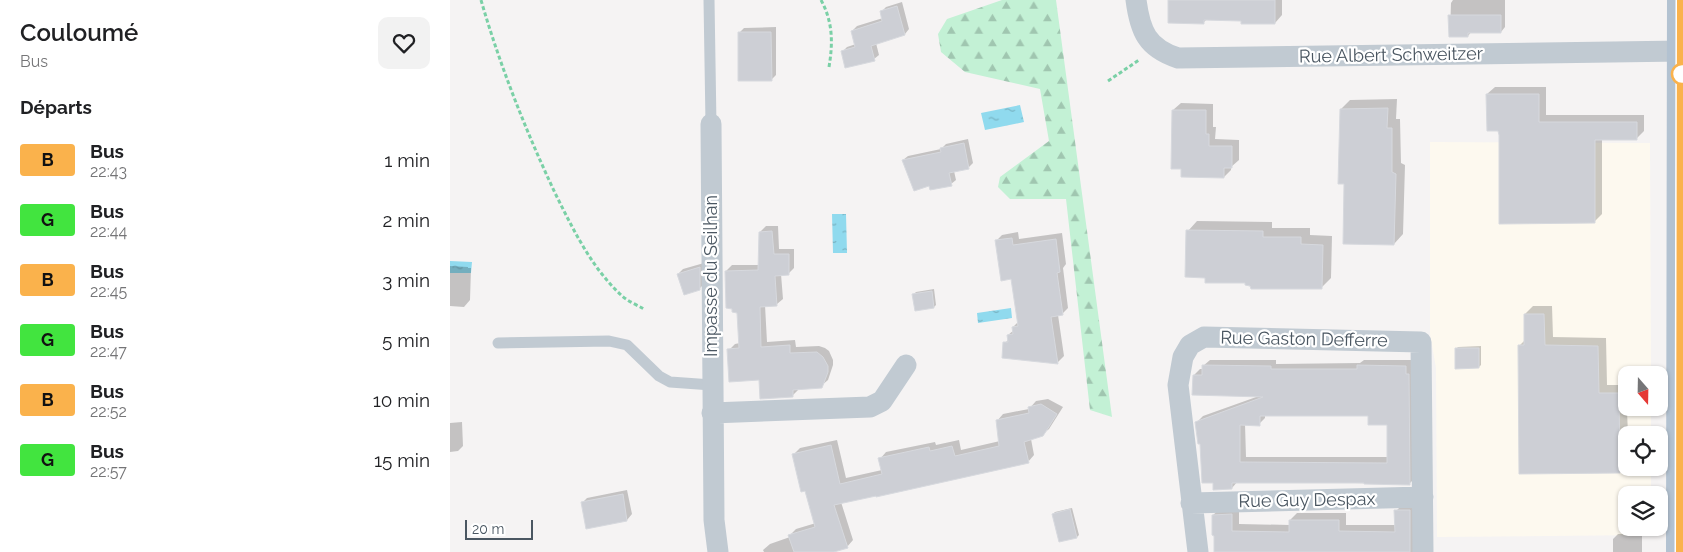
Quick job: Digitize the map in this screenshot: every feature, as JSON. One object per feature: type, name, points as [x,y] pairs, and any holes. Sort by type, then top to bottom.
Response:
[{"type":"main road","points":[[1680,552],[1681,0]]},
{"type":"street","points":[[1136,0],[1139,20],[1145,36],[1158,50]]},
{"type":"street","name":"Rue Albert Schweitzer","points":[[1158,50],[1178,58],[1682,63]]},
{"type":"street","name":"Impasse du Seilhan","points":[[711,124],[712,413],[714,520],[718,552]]},
{"type":"street","name":"Rue Gaston Defferre","points":[[1198,552],[1178,385],[1183,357],[1190,345],[1204,337],[1421,342],[1423,552]]},
{"type":"street","points":[[712,413],[870,408],[882,401],[906,365]]},
{"type":"street","name":"Rue Guy Despax","points":[[1191,503],[1423,498]]},
{"type":"lane","name":"Impasse du Seilhan","points":[[709,0],[711,124]]},
{"type":"lane","points":[[498,343],[609,341],[627,345],[660,376],[670,382],[712,385]]},
{"type":"path","points":[[481,0],[504,72],[539,159],[574,232],[595,265],[622,296],[644,309]]},
{"type":"path","points":[[821,0],[826,9],[832,30],[833,46],[829,67]]},
{"type":"path","points":[[1108,81],[1133,63],[1158,50]]},
{"type":"shaded area","points":[[1430,142],[1650,143],[1651,366],[1618,366],[1618,416],[1651,416],[1651,426],[1618,426],[1618,476],[1651,476],[1651,486],[1618,486],[1618,535],[1437,537],[1436,368],[1430,334]]},
{"type":"green space","points":[[1002,0],[1056,0],[1112,417],[1090,410],[1066,199],[1010,199],[998,187],[1000,177],[1049,141],[1040,89],[965,72],[941,52],[938,34],[947,19]]},
{"type":"water","points":[[1020,105],[1024,122],[985,130],[981,113]]},
{"type":"water","points":[[832,214],[846,214],[847,253],[833,253]]},
{"type":"water","points":[[450,261],[472,262],[471,273],[450,273]]},
{"type":"water","points":[[1011,308],[1012,318],[978,323],[977,313]]},
{"type":"building","points":[[1168,0],[1275,0],[1275,24],[1241,24],[1241,21],[1204,20],[1204,24],[1168,23]]},
{"type":"building","points":[[897,6],[905,35],[871,46],[875,61],[845,68],[841,51],[855,47],[851,31],[882,21],[880,11]]},
{"type":"building","points":[[1448,15],[1501,15],[1501,33],[1468,33],[1468,37],[1449,37]]},
{"type":"building","points":[[738,32],[771,32],[772,81],[738,81]]},
{"type":"building","points":[[1486,94],[1539,94],[1539,122],[1637,122],[1637,140],[1595,140],[1595,223],[1499,224],[1499,135],[1498,131],[1487,131]]},
{"type":"building","points":[[1388,108],[1387,128],[1392,128],[1392,172],[1396,174],[1394,245],[1343,244],[1344,184],[1338,184],[1340,109]]},
{"type":"building","points":[[1172,110],[1206,110],[1206,134],[1209,134],[1209,146],[1232,146],[1232,168],[1224,168],[1224,178],[1181,177],[1181,169],[1171,169]]},
{"type":"building","points":[[964,143],[969,169],[949,173],[952,186],[930,190],[929,186],[914,191],[902,160],[941,152],[940,148]]},
{"type":"building","points":[[1186,230],[1263,231],[1263,237],[1301,237],[1301,244],[1323,245],[1322,289],[1251,289],[1245,283],[1205,283],[1205,278],[1185,277]]},
{"type":"building","points":[[772,231],[774,254],[789,254],[789,275],[775,276],[777,306],[760,307],[761,347],[790,345],[790,353],[817,352],[823,357],[828,366],[828,372],[822,388],[793,390],[793,397],[760,399],[759,380],[729,382],[727,349],[739,348],[737,313],[732,312],[732,309],[726,308],[725,271],[758,270],[759,232]]},
{"type":"building","points":[[1012,238],[1013,245],[1056,239],[1060,272],[1057,273],[1063,315],[1051,317],[1058,364],[1002,358],[1003,342],[1008,342],[1007,335],[1013,334],[1012,327],[1018,326],[1011,279],[1001,281],[995,240]]},
{"type":"building","points":[[700,267],[700,290],[684,295],[677,274]]},
{"type":"building","points":[[932,291],[934,308],[915,311],[912,294]]},
{"type":"building","points":[[1524,314],[1544,314],[1545,345],[1598,346],[1599,393],[1618,393],[1618,473],[1519,474],[1518,345],[1524,345]]},
{"type":"building","points":[[1455,348],[1479,348],[1479,368],[1455,369]]},
{"type":"building","points":[[1202,365],[1271,366],[1271,369],[1357,369],[1357,365],[1406,366],[1406,374],[1409,374],[1410,485],[1232,483],[1232,489],[1213,490],[1213,483],[1202,483],[1200,444],[1198,444],[1195,422],[1263,397],[1192,395],[1193,375],[1202,375]],"holes":[[[1260,416],[1368,416],[1368,425],[1387,425],[1387,463],[1240,462],[1240,425],[1260,426]]]},
{"type":"building","points":[[1041,404],[1057,414],[1043,436],[1024,442],[1029,463],[834,505],[848,548],[834,552],[794,552],[788,535],[815,527],[805,491],[801,492],[792,454],[831,445],[840,484],[882,474],[878,458],[929,447],[930,451],[952,446],[955,456],[999,446],[996,420],[1029,413],[1028,407]]},
{"type":"building","points":[[623,494],[627,521],[586,529],[581,502]]},
{"type":"building","points":[[1070,509],[1077,538],[1059,542],[1052,514]]},
{"type":"building","points":[[1394,510],[1410,510],[1410,552],[1214,552],[1212,515],[1232,514],[1232,531],[1289,532],[1289,520],[1339,520],[1339,531],[1395,532]]},
{"type":"bus line","name":"B","points":[[1680,552],[1681,0]]}]
